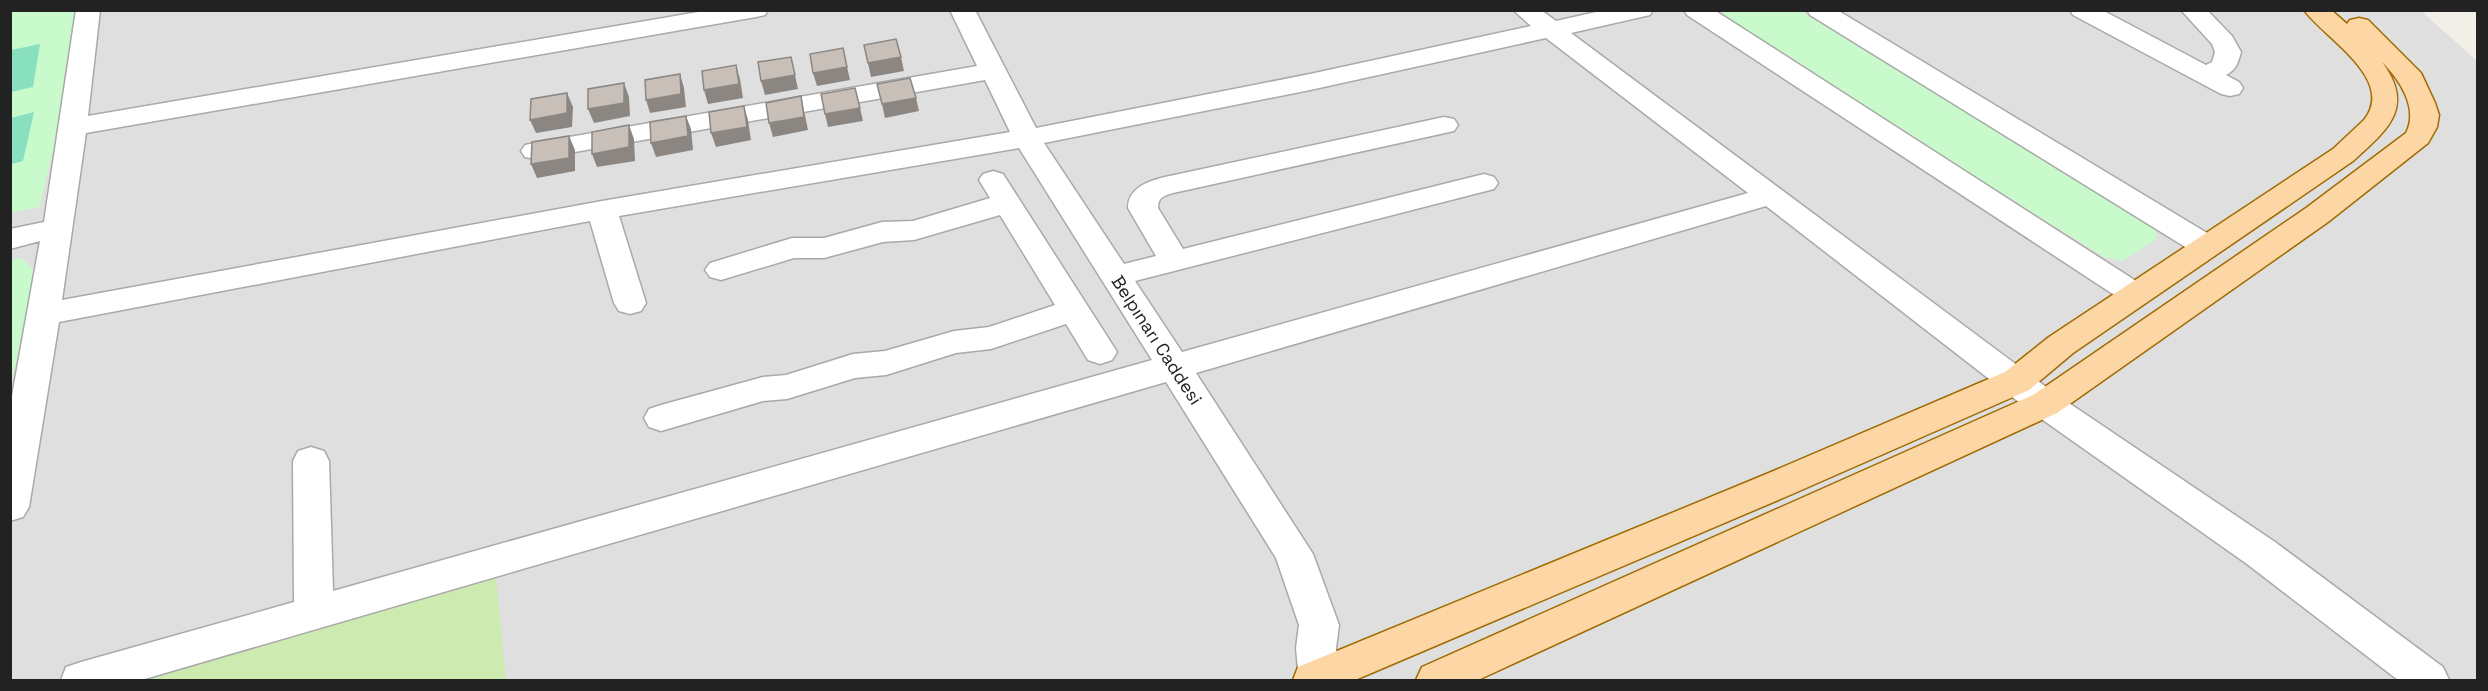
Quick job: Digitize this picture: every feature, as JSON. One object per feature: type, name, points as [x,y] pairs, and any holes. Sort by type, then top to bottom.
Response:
[{"type":"main road","points":[[1316,680],[1381,650],[1777,485],[2017,381],[2061,345],[2343,155],[2382,114],[2385,99],[2381,81],[2370,61],[2316,10]]},
{"type":"main road","points":[[1437,681],[2045,404],[2317,215],[2418,137],[2425,115],[2413,81],[2394,57],[2343,10]]},
{"type":"street","points":[[10,507],[45,314],[74,127],[88,10]]},
{"type":"street","points":[[74,127],[756,10]]},
{"type":"street","name":"Belpınarı Caddesi","points":[[962,10],[1027,138],[1294,554],[1319,625],[1316,680]]},
{"type":"street","points":[[1696,10],[2136,295]]},
{"type":"street","points":[[1819,10],[2206,246]]},
{"type":"street","points":[[2082,10],[2230,88]]},
{"type":"street","points":[[2193,10],[2223,41],[2228,52],[2224,66],[2206,75]]},
{"type":"street","points":[[45,314],[602,210],[1027,138],[1310,82],[1538,20],[1640,11]]},
{"type":"street","points":[[1538,20],[2045,404],[2261,553],[2428,681]]},
{"type":"street","points":[[535,151],[993,71]]},
{"type":"street","points":[[1176,261],[1143,208],[1143,201],[1147,195],[1158,188],[1443,125]]},
{"type":"street","points":[[1116,276],[1484,183]]},
{"type":"street","points":[[721,270],[792,248],[824,248],[882,232],[914,230],[1000,191],[1100,352]]},
{"type":"street","points":[[81,681],[1770,196]]},
{"type":"street","points":[[602,210],[630,303]]},
{"type":"street","points":[[10,239],[57,228]]},
{"type":"street","points":[[1041,258],[1095,243]]},
{"type":"street","points":[[662,418],[763,388],[787,387],[853,366],[886,363],[954,342],[991,338],[1074,310]]},
{"type":"street","points":[[311,461],[314,613]]},
{"type":"shaded area","points":[[10,11],[2421,11],[2477,61],[2477,680],[11,680]]},
{"type":"green space","points":[[1724,10],[1800,11],[2144,220],[2155,228],[2157,239],[2123,261],[2104,257],[1747,35],[1723,14]]},
{"type":"green space","points":[[10,11],[79,11],[67,95],[39,207],[11,213]]},
{"type":"green space","points":[[40,44],[33,87],[11,92],[11,50]]},
{"type":"green space","points":[[34,112],[23,161],[11,164],[11,118]]},
{"type":"green space","points":[[21,257],[35,272],[11,385],[11,260]]},
{"type":"green space","points":[[495,568],[506,680],[114,680]]},
{"type":"building","points":[[896,39],[901,57],[868,63],[864,45]]},
{"type":"building","points":[[843,48],[847,67],[813,73],[810,54]]},
{"type":"building","points":[[791,57],[795,75],[761,81],[758,62]]},
{"type":"building","points":[[736,65],[739,84],[704,90],[702,71]]},
{"type":"building","points":[[680,74],[681,94],[646,100],[645,80]]},
{"type":"building","points":[[910,78],[916,98],[882,104],[877,84]]},
{"type":"building","points":[[624,83],[624,103],[588,109],[588,89]]},
{"type":"building","points":[[855,88],[860,108],[825,114],[821,94]]},
{"type":"building","points":[[567,93],[567,113],[530,120],[531,99]]},
{"type":"building","points":[[801,96],[804,117],[769,123],[766,103]]},
{"type":"building","points":[[744,106],[747,127],[711,133],[709,112]]},
{"type":"building","points":[[686,116],[688,136],[651,143],[650,122]]},
{"type":"building","points":[[629,125],[629,147],[592,154],[592,132]]},
{"type":"building","points":[[569,136],[569,158],[531,164],[532,142]]}]
